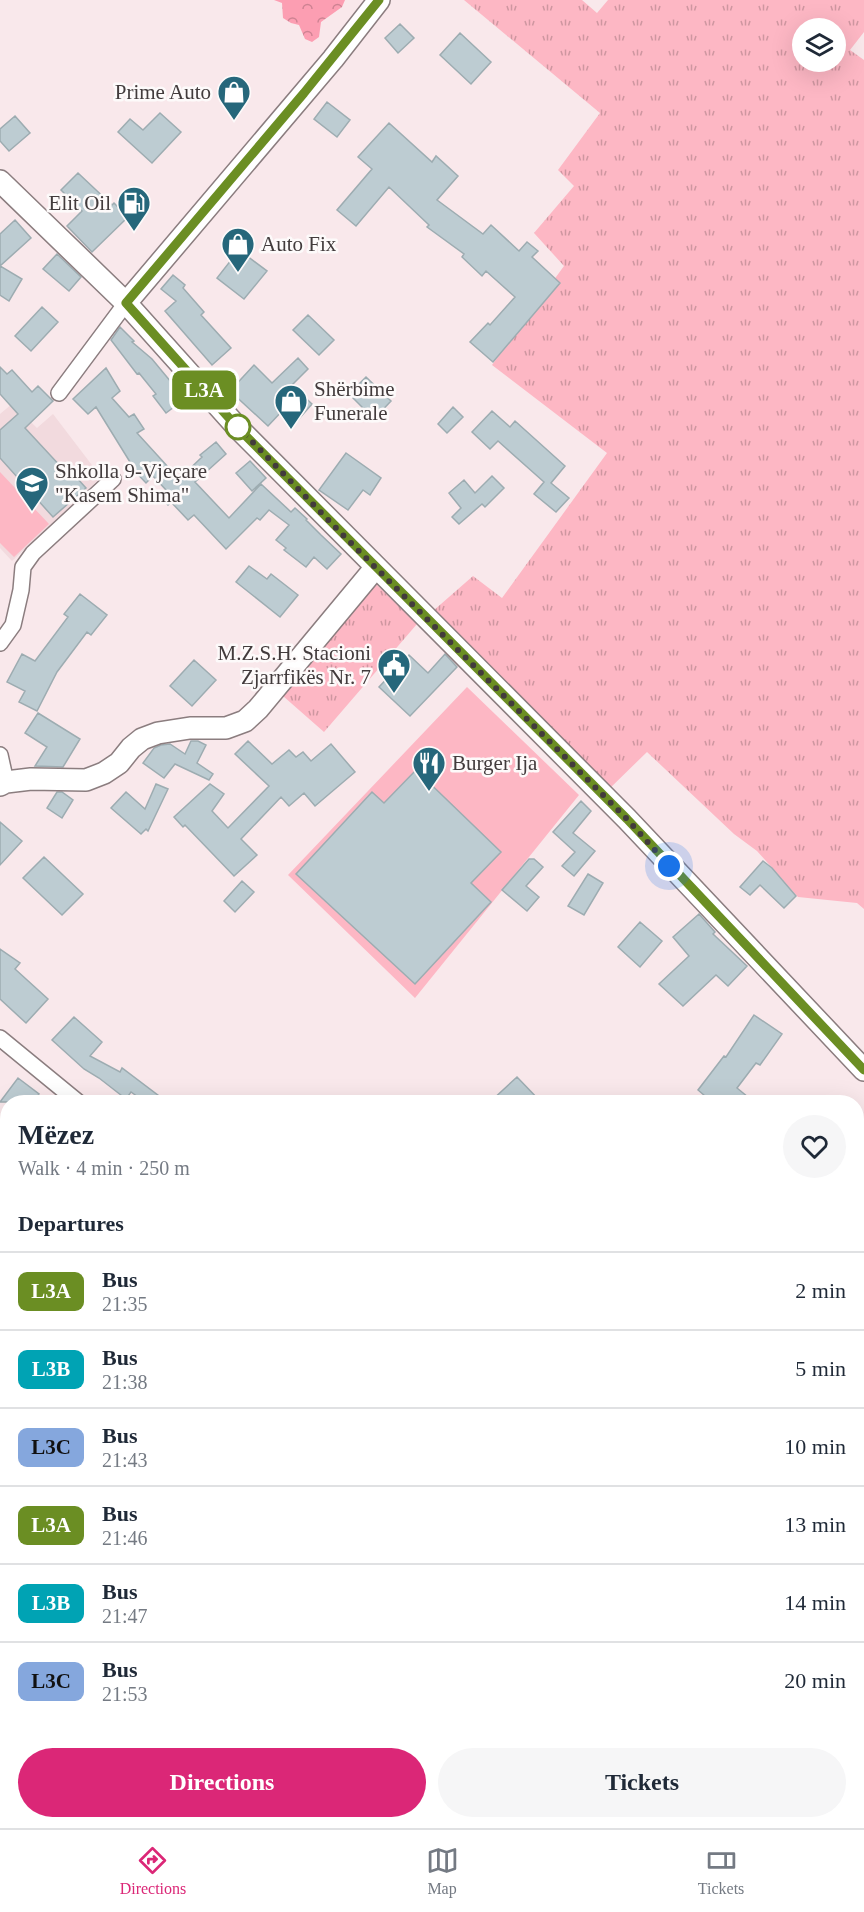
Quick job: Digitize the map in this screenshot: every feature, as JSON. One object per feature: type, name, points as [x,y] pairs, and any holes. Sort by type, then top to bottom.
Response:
[{"type":"main road","points":[[126,303],[310,86],[379,0]]},
{"type":"main road","points":[[0,181],[49,231],[126,303],[238,428],[627,819],[864,1070]]},
{"type":"main road","points":[[3,783],[31,779],[86,780],[119,764],[131,748],[158,733],[190,728],[226,728],[245,721],[258,709],[376,567]]},
{"type":"street","points":[[59,393],[126,303]]},
{"type":"street","points":[[0,643],[13,625],[21,590],[22,567],[33,553],[113,479]]},
{"type":"street","points":[[0,755],[3,783]]},
{"type":"street","points":[[0,1038],[69,1095]]},
{"type":"shaded area","name":"Shkolla 9-Vjeçare \"Kasem Shima\"","points":[[12,404],[37,428],[53,414],[101,477],[12,561],[0,548],[0,414]]},
{"type":"green space","points":[[274,0],[345,0],[342,7],[321,22],[319,37],[312,42],[305,39],[299,25],[283,18],[282,3]]},
{"type":"green space","points":[[464,0],[582,0],[597,13],[608,0],[864,0],[864,32],[850,50],[864,60],[864,909],[857,903],[798,897],[757,851],[734,834],[647,752],[606,792],[433,611],[473,576],[502,598],[607,453],[492,365],[564,266],[534,233],[574,186],[558,170],[600,113]]},
{"type":"green space","points":[[0,472],[49,524],[14,557],[0,543]]},
{"type":"green space","points":[[375,583],[417,624],[324,732],[283,696]]},
{"type":"green space","points":[[467,687],[579,795],[415,998],[288,875]]},
{"type":"building","points":[[400,24],[414,38],[398,53],[385,38]]},
{"type":"building","points":[[460,33],[491,62],[471,84],[440,55]]},
{"type":"building","points":[[327,102],[350,120],[337,137],[314,119]]},
{"type":"building","points":[[160,113],[181,132],[152,163],[118,132],[130,119],[143,130]]},
{"type":"building","points":[[15,116],[30,133],[9,151],[0,141],[0,129]]},
{"type":"building","points":[[389,123],[432,162],[436,156],[458,176],[437,200],[483,234],[491,225],[519,251],[527,242],[538,251],[532,257],[560,283],[493,362],[470,342],[488,323],[490,325],[515,297],[486,271],[482,276],[462,257],[464,254],[427,227],[429,225],[389,187],[356,226],[337,210],[372,169],[358,157]]},
{"type":"building","points":[[78,173],[128,217],[92,252],[67,226],[82,211],[61,190]]},
{"type":"building","points":[[15,220],[31,238],[0,266],[0,234]]},
{"type":"building","points":[[239,250],[267,271],[244,299],[217,278]]},
{"type":"building","points":[[57,254],[81,277],[69,291],[43,269]]},
{"type":"building","points":[[0,266],[22,279],[9,301],[0,295]]},
{"type":"building","points":[[173,275],[185,285],[183,288],[204,312],[201,315],[231,348],[212,365],[165,311],[176,301],[161,289]]},
{"type":"building","points":[[42,307],[58,322],[31,351],[15,336]]},
{"type":"building","points":[[308,315],[334,340],[319,355],[293,330]]},
{"type":"building","points":[[120,327],[171,382],[174,380],[187,397],[166,413],[153,396],[156,394],[111,340]]},
{"type":"building","points":[[298,358],[308,369],[292,385],[312,404],[297,421],[284,409],[268,426],[230,391],[254,365],[272,383]]},
{"type":"building","points":[[0,367],[7,374],[12,370],[32,392],[38,386],[53,401],[25,428],[63,469],[66,466],[86,488],[53,517],[0,458],[0,430],[18,414],[0,394]]},
{"type":"building","points":[[106,368],[120,391],[112,398],[129,417],[134,414],[144,429],[137,433],[179,479],[202,457],[200,455],[216,442],[226,454],[195,482],[229,518],[261,484],[291,512],[295,508],[341,554],[327,569],[314,557],[306,567],[284,550],[286,548],[276,540],[289,525],[269,510],[260,520],[257,518],[226,549],[194,515],[188,520],[171,502],[168,505],[160,497],[167,491],[153,476],[146,483],[128,464],[130,462],[96,407],[88,414],[73,399]]},
{"type":"building","points":[[366,377],[391,401],[374,419],[349,394]]},
{"type":"building","points":[[453,407],[463,417],[447,433],[438,424]]},
{"type":"building","points":[[492,411],[510,427],[515,421],[565,466],[551,483],[569,498],[556,512],[534,494],[544,482],[498,441],[490,449],[472,432]]},
{"type":"building","points":[[346,453],[381,478],[370,495],[363,490],[348,510],[319,490]]},
{"type":"building","points":[[250,461],[266,478],[252,491],[236,473]]},
{"type":"building","points":[[492,476],[504,488],[485,507],[482,504],[459,524],[452,517],[461,508],[449,493],[464,480],[475,493]]},
{"type":"building","points":[[249,566],[267,579],[271,574],[298,595],[280,617],[236,582]]},
{"type":"building","points":[[80,594],[107,615],[91,635],[87,632],[57,672],[37,711],[19,702],[25,691],[7,682],[22,654],[35,661],[68,617],[64,614]]},
{"type":"building","points":[[445,654],[457,667],[410,716],[379,687],[409,655],[428,673]]},
{"type":"building","points":[[194,660],[216,680],[192,706],[170,686]]},
{"type":"building","points":[[38,713],[80,739],[63,767],[35,766],[47,747],[25,733]]},
{"type":"building","points":[[191,741],[198,741],[206,745],[197,763],[213,774],[209,780],[175,764],[164,778],[143,763],[154,748],[161,745],[170,744],[185,754]]},
{"type":"building","points":[[248,741],[272,764],[289,750],[296,757],[303,752],[311,761],[331,744],[355,772],[315,806],[304,793],[289,806],[281,797],[241,839],[257,855],[234,876],[185,825],[183,827],[174,817],[210,784],[224,794],[212,811],[228,828],[269,786],[235,754]]},
{"type":"building","points":[[416,770],[501,852],[471,883],[491,902],[415,984],[296,874],[372,792],[384,803]]},
{"type":"building","points":[[156,784],[168,789],[148,831],[146,829],[141,834],[111,808],[126,792],[145,809]]},
{"type":"building","points":[[57,792],[62,792],[73,800],[62,818],[47,808]]},
{"type":"building","points":[[581,801],[591,811],[573,833],[595,851],[574,876],[562,866],[575,852],[553,832]]},
{"type":"building","points":[[0,822],[22,841],[0,865]]},
{"type":"building","points":[[44,857],[83,894],[62,915],[23,878]]},
{"type":"building","points":[[529,859],[534,859],[543,867],[526,886],[539,897],[527,911],[502,890]]},
{"type":"building","points":[[763,861],[796,896],[784,908],[760,885],[750,895],[740,887]]},
{"type":"building","points":[[588,874],[603,883],[584,915],[568,906]]},
{"type":"building","points":[[242,881],[254,892],[235,912],[224,901]]},
{"type":"building","points":[[699,914],[715,932],[713,934],[747,966],[728,986],[716,975],[683,1006],[659,984],[689,956],[673,937]]},
{"type":"building","points":[[640,922],[662,941],[640,967],[618,947]]},
{"type":"building","points":[[0,949],[20,963],[15,969],[48,999],[26,1023],[0,999]]},
{"type":"building","points":[[754,1015],[782,1034],[760,1065],[756,1063],[737,1088],[746,1095],[704,1095],[698,1090],[724,1056],[726,1057]]},
{"type":"building","points":[[74,1017],[102,1042],[90,1056],[120,1072],[122,1068],[158,1095],[135,1095],[131,1092],[129,1095],[121,1095],[84,1069],[52,1040]]},
{"type":"building","points":[[517,1077],[534,1095],[498,1095]]},
{"type":"building","points":[[18,1078],[39,1094],[38,1095],[5,1095]]},
{"type":"bus line","name":"L3A","points":[[379,0],[333,59],[126,303],[238,428],[627,819],[864,1070]]},
{"type":"place","name":"Prime Auto","points":[[234,121]]},
{"type":"place","name":"Elit Oil","points":[[134,232]]},
{"type":"place","name":"Auto Fix","points":[[238,273]]},
{"type":"place","name":"Shërbime Funerale","points":[[291,430]]},
{"type":"place","name":"Shkolla 9-Vjeçare \"Kasem Shima\"","points":[[32,512]]},
{"type":"place","name":"M.Z.S.H. Stacioni Zjarrfikës Nr. 7","points":[[394,694]]},
{"type":"place","name":"Burger Ija","points":[[429,792]]},
{"type":"route","points":[[238,427],[627,819],[669,866]]}]
